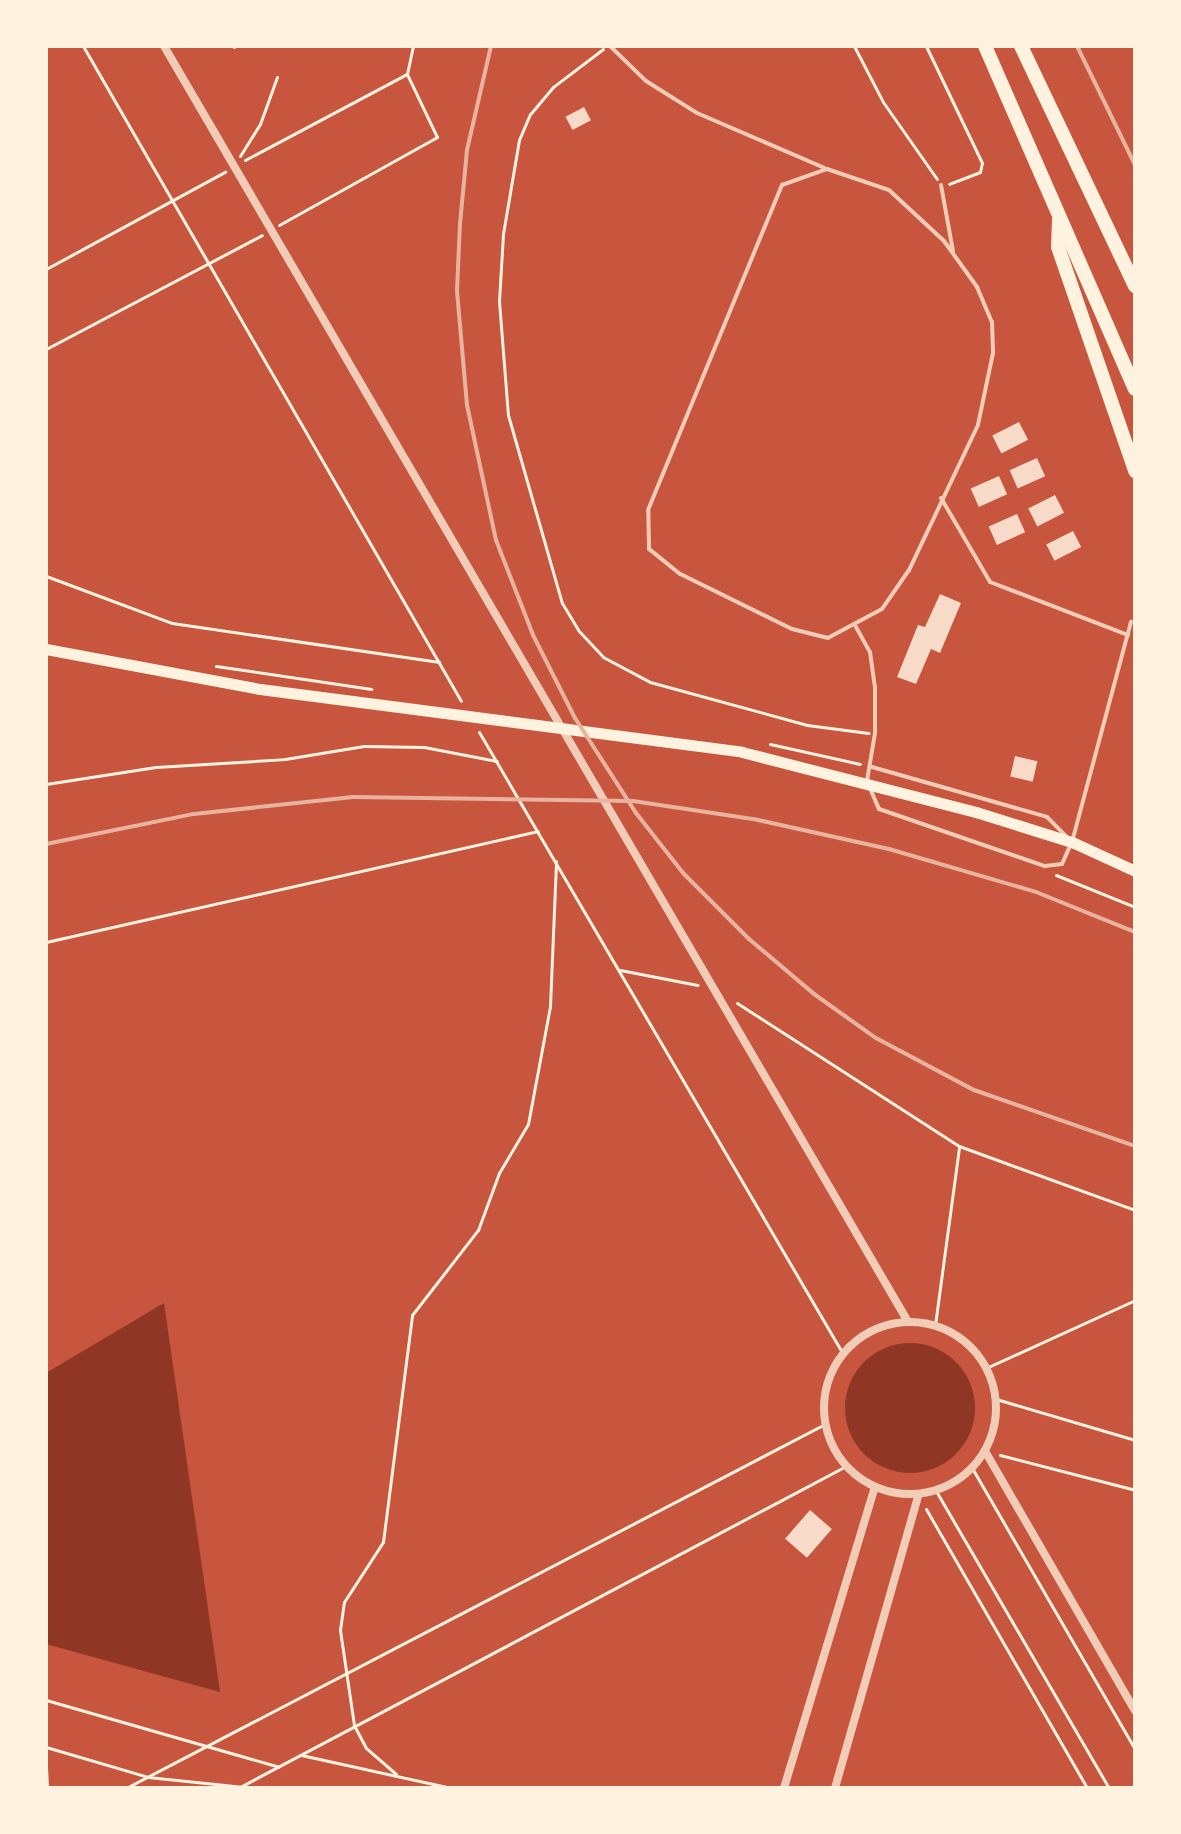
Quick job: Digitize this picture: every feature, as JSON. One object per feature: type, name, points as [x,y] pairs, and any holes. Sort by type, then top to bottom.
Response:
[{"type":"highway","points":[[985,46],[1135,389]]},
{"type":"highway","points":[[1021,46],[1135,286]]},
{"type":"highway","points":[[1060,214],[1058,247],[1135,471]]},
{"type":"main road","points":[[46,649],[260,689],[701,745],[867,781],[1072,842],[1135,871]]},
{"type":"street","points":[[164,46],[549,712],[908,1322]]},
{"type":"street","points":[[908,1322],[935,1325],[973,1349],[986,1368],[996,1399],[995,1426],[985,1451],[972,1468],[936,1491],[918,1496],[875,1487],[846,1466],[825,1424],[828,1381],[843,1354],[872,1330],[908,1322]]},
{"type":"street","points":[[985,1451],[1135,1711]]},
{"type":"street","points":[[784,1788],[875,1487]]},
{"type":"street","points":[[835,1788],[918,1496]]},
{"type":"lane","points":[[608,46],[646,81],[697,113],[827,169],[889,190],[953,254],[977,287],[992,322],[993,353],[978,425],[909,570],[882,609],[856,627],[828,638],[792,629],[680,574],[649,549],[648,510],[782,185],[827,169]]},
{"type":"lane","points":[[941,185],[953,254]]},
{"type":"lane","points":[[941,498],[990,582],[1128,635]]},
{"type":"lane","points":[[856,627],[870,652],[875,733],[872,767],[867,781],[879,809],[1043,866],[1062,864],[1072,842],[1131,622]]},
{"type":"lane","points":[[872,767],[1047,817],[1072,842]]},
{"type":"path","points":[[83,46],[456,692]]},
{"type":"path","points":[[46,349],[437,137],[407,74],[413,46]]},
{"type":"path","points":[[608,46],[553,87],[530,114],[519,140],[503,234],[499,301],[508,415],[562,603],[578,630],[603,657],[650,682],[807,725],[875,733]]},
{"type":"path","points":[[854,46],[883,102],[941,185],[980,172],[982,163],[926,46]]},
{"type":"path","points":[[46,269],[407,74]]},
{"type":"path","points":[[233,166],[260,124],[277,77]]},
{"type":"path","points":[[46,576],[172,623],[200,623],[439,662]]},
{"type":"path","points":[[201,664],[377,690]]},
{"type":"path","points":[[477,729],[843,1354]]},
{"type":"path","points":[[46,784],[156,767],[285,759],[364,746],[424,747],[497,761]]},
{"type":"path","points":[[46,942],[538,831]]},
{"type":"path","points":[[396,1774],[366,1748],[354,1725],[340,1630],[344,1602],[383,1542],[412,1315],[473,1240],[499,1173],[528,1124],[550,1006],[556,861]]},
{"type":"path","points":[[1043,866],[1135,907]]},
{"type":"path","points":[[620,970],[710,986]]},
{"type":"path","points":[[736,1003],[959,1146],[1135,1210]]},
{"type":"path","points":[[935,1325],[959,1146]]},
{"type":"path","points":[[986,1368],[1135,1300]]},
{"type":"path","points":[[996,1399],[1135,1440]]},
{"type":"path","points":[[126,1788],[349,1675],[825,1424]]},
{"type":"path","points":[[985,1451],[1135,1490]]},
{"type":"path","points":[[240,1787],[846,1466]]},
{"type":"path","points":[[972,1468],[1135,1749]]},
{"type":"path","points":[[936,1491],[1109,1788]]},
{"type":"path","points":[[918,1496],[1087,1788]]},
{"type":"path","points":[[46,1700],[279,1767]]},
{"type":"path","points":[[46,1747],[148,1777],[253,1788]]},
{"type":"path","points":[[301,1755],[451,1788]]},
{"type":"path","points":[[46,1767],[47,1788]]},
{"type":"shaded area","points":[[164,1303],[220,1692],[46,1644],[46,1373]]},
{"type":"shaded area","points":[[910,1343],[935,1348],[956,1362],[970,1383],[975,1408],[970,1433],[956,1454],[935,1468],[910,1473],[885,1468],[864,1454],[850,1433],[845,1408],[850,1383],[864,1362],[885,1348]]},
{"type":"building","points":[[584,107],[591,120],[573,130],[565,117]]},
{"type":"building","points":[[1019,422],[1028,440],[1001,453],[992,436]]},
{"type":"building","points":[[1037,458],[1045,476],[1018,488],[1010,470]]},
{"type":"building","points":[[999,476],[1007,494],[979,507],[971,489]]},
{"type":"building","points":[[1055,495],[1064,513],[1037,526],[1028,509]]},
{"type":"building","points":[[1017,514],[1025,532],[997,545],[989,527]]},
{"type":"building","points":[[1073,531],[1081,547],[1054,561],[1046,545]]},
{"type":"building","points":[[940,594],[961,603],[940,653],[931,649],[916,684],[897,677],[918,625],[925,627]]},
{"type":"building","points":[[1015,756],[1037,761],[1033,782],[1010,776]]},
{"type":"building","points":[[810,1510],[832,1529],[807,1558],[785,1539]]},
{"type":"railway","points":[[491,46],[467,150],[460,224],[457,291],[467,405],[496,540],[533,635],[575,718],[636,813],[683,873],[749,939],[814,994],[876,1038],[974,1090],[1135,1146]]},
{"type":"railway","points":[[1077,46],[1135,165]]},
{"type":"railway","points":[[46,844],[194,814],[353,797],[633,801],[758,820],[889,849],[1036,892],[1135,932]]}]
